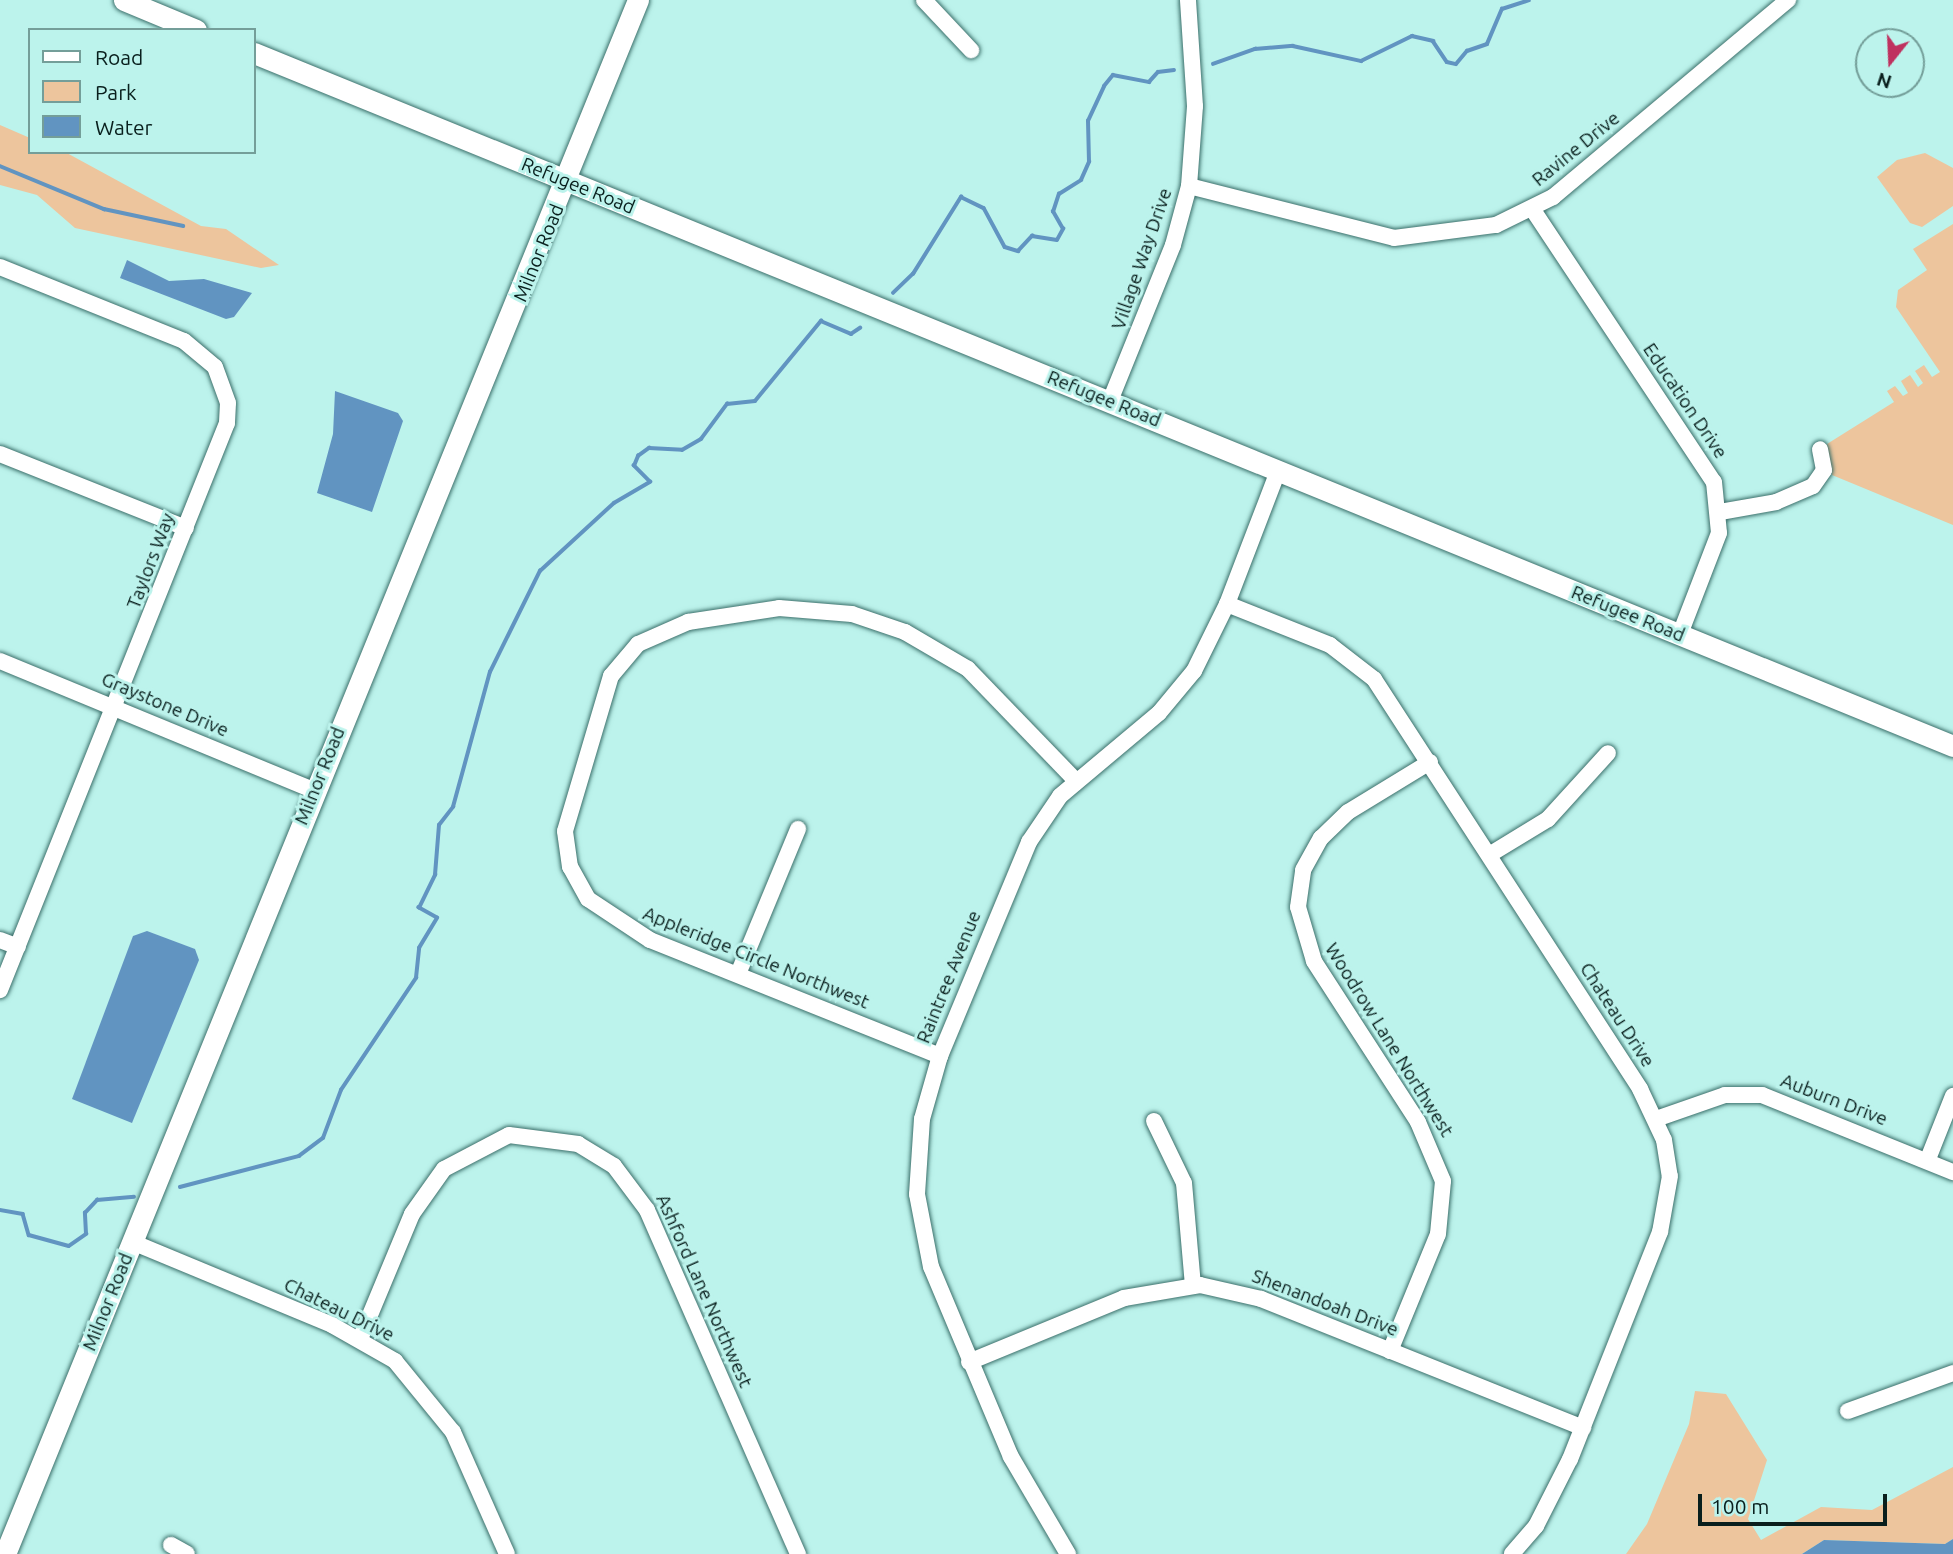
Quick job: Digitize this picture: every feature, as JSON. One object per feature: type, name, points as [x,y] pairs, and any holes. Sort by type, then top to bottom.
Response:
[{"type":"main road","points":[[124,0],[191,28]]},
{"type":"main road","name":"Milnor Road","points":[[5,1554],[313,790],[568,182],[638,0]]},
{"type":"main road","name":"Refugee Road","points":[[256,55],[1953,746]]},
{"type":"street","points":[[924,0],[971,50]]},
{"type":"street","name":"Village Way Drive","points":[[1110,401],[1173,245],[1189,186],[1195,106],[1188,0]]},
{"type":"street","name":"Ravine Drive","points":[[1189,186],[1394,238],[1478,230],[1533,210],[1788,0]]},
{"type":"street","name":"Education Drive","points":[[1533,210],[1706,466],[1720,512],[1710,565],[1680,634]]},
{"type":"street","name":"Taylors Way","points":[[0,267],[184,341],[215,367],[225,385],[227,423],[116,708],[0,990]]},
{"type":"street","points":[[1720,512],[1776,502],[1812,486],[1824,470],[1820,449]]},
{"type":"street","points":[[0,454],[186,528]]},
{"type":"street","name":"Raintree Avenue","points":[[1068,1554],[1011,1457],[934,1276],[919,1212],[922,1119],[940,1056],[1028,842],[1076,781],[1173,699],[1227,604],[1278,471]]},
{"type":"street","name":"Chateau Drive","points":[[1227,604],[1347,654],[1374,680],[1430,762],[1656,1119],[1668,1158],[1665,1213],[1583,1428],[1536,1526],[1511,1554]]},
{"type":"street","name":"Appleridge Circle Northwest","points":[[940,1056],[617,923],[589,899],[570,867],[568,813],[599,705],[624,657],[651,635],[688,622],[779,608],[834,611],[887,625],[975,675],[1076,781]]},
{"type":"street","name":"Graystone Drive","points":[[0,661],[313,790]]},
{"type":"street","points":[[1489,855],[1548,819],[1608,753]]},
{"type":"street","name":"Woodrow Lane Northwest","points":[[1390,1351],[1438,1234],[1443,1181],[1418,1122],[1314,961],[1298,907],[1303,870],[1334,824],[1430,762]]},
{"type":"street","points":[[738,974],[798,829]]},
{"type":"street","points":[[0,940],[18,947]]},
{"type":"street","name":"Auburn Drive","points":[[1656,1119],[1725,1095],[1762,1095],[1928,1158],[1953,1172]]},
{"type":"street","points":[[1928,1158],[1953,1096]]},
{"type":"street","points":[[1154,1121],[1184,1183],[1193,1285]]},
{"type":"street","name":"Ashford Lane Northwest","points":[[360,1339],[412,1214],[444,1169],[509,1135],[547,1135],[588,1149],[627,1179],[647,1210],[798,1554]]},
{"type":"street","name":"Chateau Drive","points":[[132,1242],[360,1339],[395,1361],[436,1403],[507,1554]]},
{"type":"street","name":"Shenandoah Drive","points":[[969,1362],[1124,1298],[1193,1285],[1261,1299],[1583,1428]]},
{"type":"street","points":[[1847,1411],[1953,1373]]},
{"type":"street","points":[[172,1545],[187,1554]]},
{"type":"green space","points":[[0,125],[28,137],[28,154],[69,154],[201,226],[226,229],[279,265],[261,268],[75,228],[37,195],[0,185]]},
{"type":"green space","points":[[1925,153],[1953,168],[1953,206],[1922,227],[1910,223],[1877,177],[1897,160]]},
{"type":"green space","points":[[1953,224],[1953,525],[1832,475],[1827,444],[1894,402],[1887,391],[1895,386],[1903,396],[1908,393],[1901,381],[1910,375],[1918,387],[1923,383],[1915,371],[1924,365],[1932,377],[1940,372],[1896,307],[1898,290],[1927,270],[1913,249]]},
{"type":"green space","points":[[1695,1391],[1726,1394],[1767,1460],[1748,1519],[1761,1540],[1821,1507],[1872,1510],[1953,1467],[1953,1539],[1945,1544],[1824,1540],[1802,1554],[1626,1554],[1647,1524],[1689,1424]]},
{"type":"water","points":[[127,260],[169,281],[204,279],[252,293],[234,317],[226,319],[120,278]]},
{"type":"water","points":[[335,391],[398,413],[403,421],[372,512],[317,493],[333,434]]},
{"type":"water","points":[[147,931],[195,949],[199,960],[132,1123],[72,1099],[133,936]]},
{"type":"water","points":[[1953,1539],[1953,1554],[1802,1554],[1824,1540],[1945,1544]]},
{"type":"waterway","points":[[1213,64],[1255,49],[1293,46],[1361,61],[1412,36],[1433,41],[1447,62],[1456,64],[1467,51],[1487,44],[1502,9],[1529,0]]},
{"type":"waterway","points":[[893,293],[913,274],[961,197],[984,208],[1005,247],[1018,251],[1032,236],[1057,240],[1063,229],[1053,212],[1059,194],[1081,180],[1089,162],[1088,121],[1104,86],[1113,75],[1149,82],[1158,72],[1174,70]]},
{"type":"waterway","points":[[0,166],[104,209],[183,226]]},
{"type":"waterway","points":[[180,1187],[299,1156],[323,1138],[341,1090],[416,978],[419,948],[437,918],[419,908],[435,875],[439,825],[453,807],[490,672],[540,571],[614,503],[650,482],[634,466],[638,456],[649,448],[682,450],[701,439],[727,404],[755,401],[821,321],[851,334],[860,328]]},
{"type":"waterway","points":[[0,1210],[23,1214],[29,1235],[69,1246],[86,1234],[85,1213],[97,1200],[134,1197]]}]
